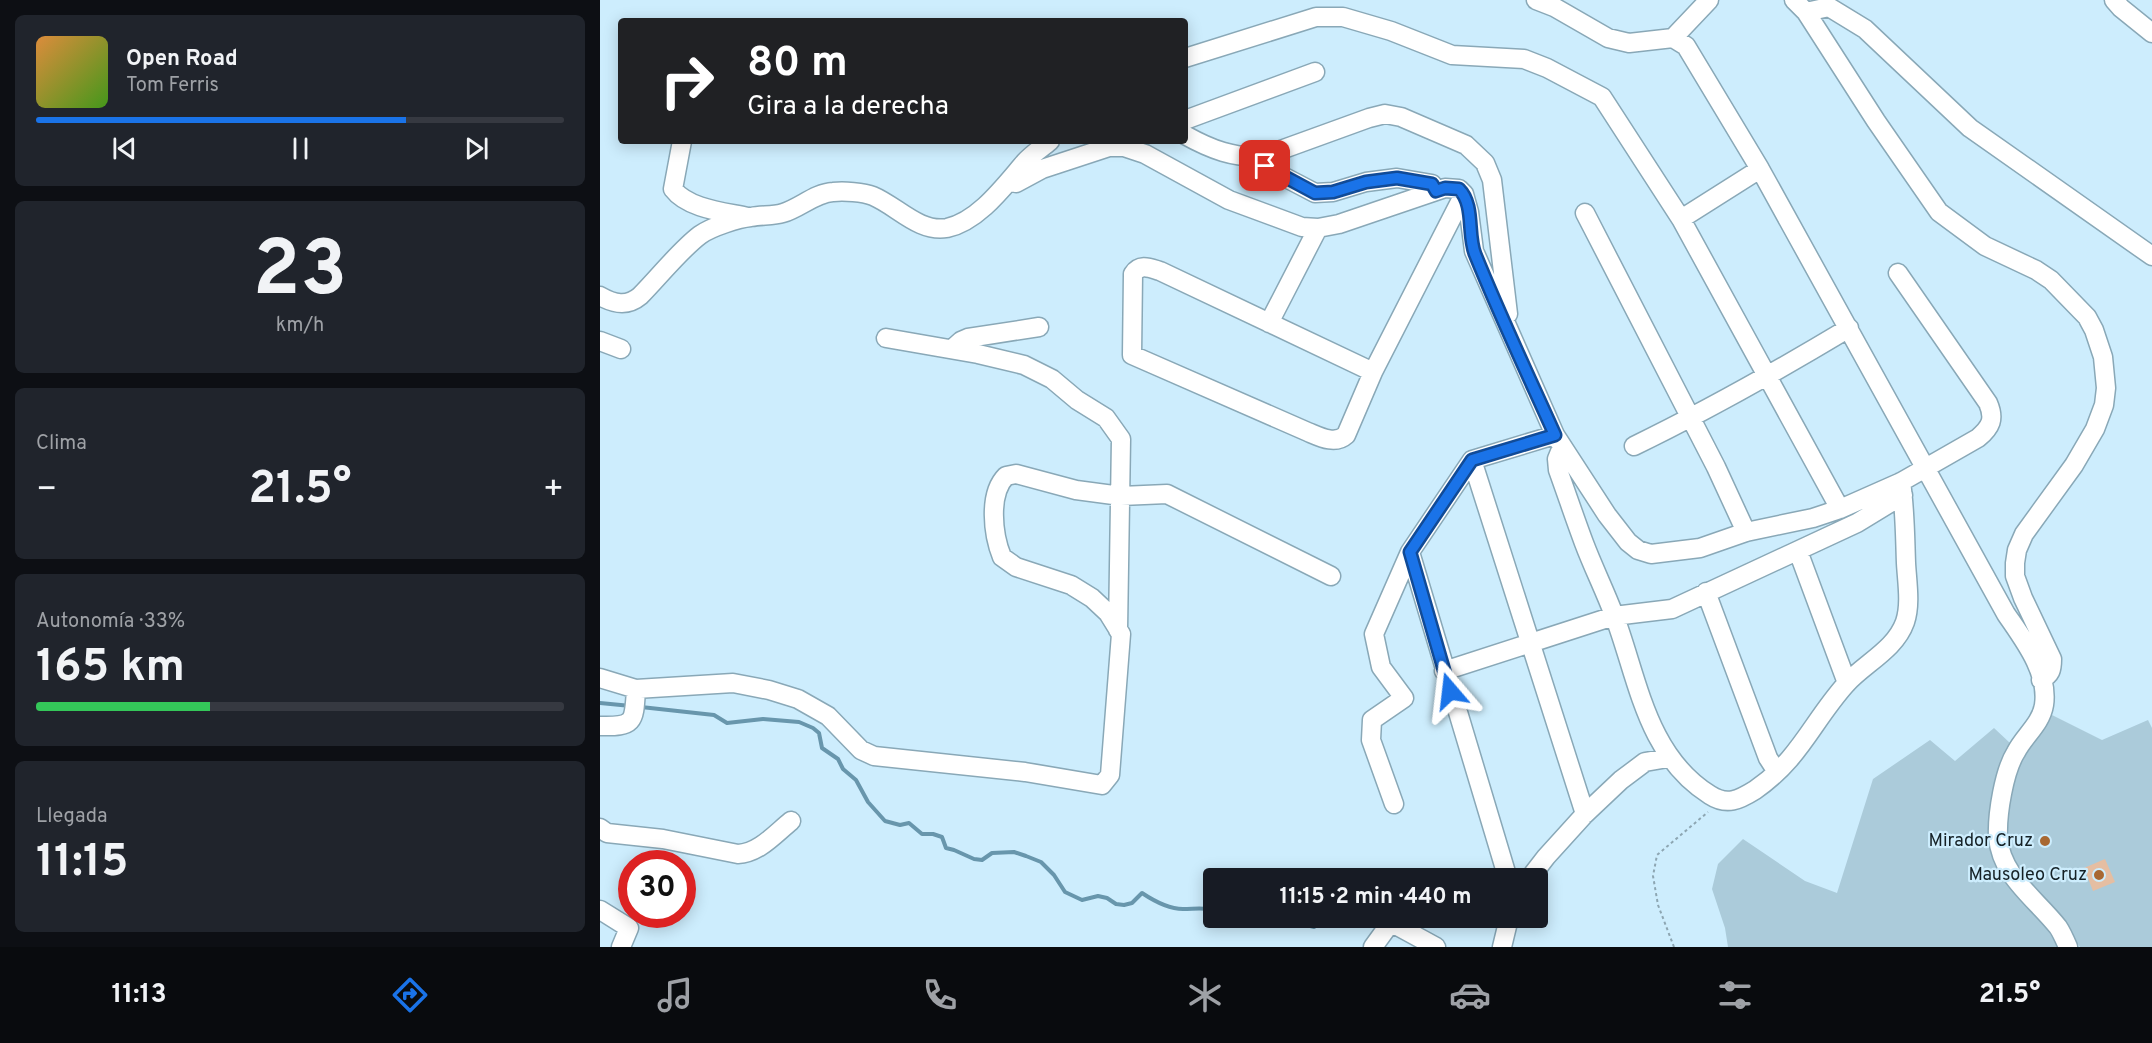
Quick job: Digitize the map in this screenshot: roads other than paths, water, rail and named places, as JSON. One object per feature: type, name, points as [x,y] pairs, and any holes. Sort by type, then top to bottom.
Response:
[{"type":"street","points":[[1536,0],[1554,7],[1608,38],[1629,43],[1673,38],[1686,46],[1760,169],[2006,614],[2037,664],[2044,706],[2035,727],[2016,751],[2011,762],[2001,802],[1998,837],[2004,861],[2017,882],[2059,928],[2068,947]]},
{"type":"street","points":[[1673,38],[1708,0]]},
{"type":"street","points":[[2114,0],[2152,33]]},
{"type":"street","points":[[1800,6],[1829,7],[1865,29],[1970,129],[2152,256]]},
{"type":"street","points":[[1800,6],[1939,212],[1985,246],[2051,279],[2088,317],[2094,330],[2103,357],[2106,388],[2104,405],[2096,429],[2074,465],[2024,534],[2014,563],[2015,576],[2023,598],[2052,659],[2052,669],[2048,676],[2041,680]]},
{"type":"street","points":[[1188,57],[1316,17],[1343,16],[1391,31],[1452,55],[1524,59],[1547,68],[1602,98],[1681,219],[1839,509]]},
{"type":"street","points":[[1188,119],[1315,72]]},
{"type":"street","points":[[1188,136],[1232,156],[1248,158],[1264,156],[1385,114],[1401,117],[1466,145],[1485,163],[1492,180],[1511,337]]},
{"type":"street","points":[[681,144],[673,189],[679,196],[691,202],[748,217]]},
{"type":"street","points":[[600,296],[622,304],[632,302],[701,235],[713,228],[748,217],[780,214],[831,192],[872,195],[913,220],[932,228],[946,228],[980,210],[998,195],[1027,159],[1046,144]]},
{"type":"street","points":[[1009,181],[1016,183],[1042,169],[1108,147],[1124,147],[1145,154],[1229,200],[1302,227],[1318,228],[1339,224],[1445,188],[1459,189],[1464,194],[1469,212],[1474,251],[1558,441],[1612,522],[1628,542],[1638,550],[1651,554],[1700,548],[1746,532],[1813,518],[1902,488]]},
{"type":"street","points":[[1248,158],[1315,193],[1333,192],[1366,182],[1397,178],[1432,184],[1436,191]]},
{"type":"street","points":[[1681,219],[1760,169]]},
{"type":"street","points":[[1373,372],[1160,271],[1142,266],[1136,268],[1133,273],[1132,355],[1308,432],[1335,441],[1341,440],[1346,435],[1373,372],[1464,194]]},
{"type":"street","points":[[1585,213],[1716,468],[1746,532]]},
{"type":"street","points":[[1269,323],[1318,228]]},
{"type":"street","points":[[1444,670],[1614,616],[1672,609],[1857,523],[1926,468],[1978,438],[1989,429],[1992,413],[1988,403],[1898,273]]},
{"type":"street","points":[[952,349],[968,338],[1039,327]]},
{"type":"street","points":[[1634,446],[1767,377],[1849,328]]},
{"type":"street","points":[[886,338],[952,349],[1024,365],[1052,379],[1077,400],[1107,418],[1121,439],[1118,630]]},
{"type":"street","points":[[600,341],[621,349]]},
{"type":"street","points":[[1394,804],[1371,740],[1372,720],[1404,698],[1381,667],[1374,634],[1410,552],[1472,460],[1558,441]]},
{"type":"street","points":[[1558,441],[1558,470],[1584,544],[1614,616],[1641,699],[1668,758],[1687,777],[1710,795],[1722,801],[1734,802],[1742,798],[1778,772],[1802,746],[1846,683],[1888,647],[1899,634],[1908,611],[1902,488]]},
{"type":"street","points":[[1472,460],[1585,814]]},
{"type":"street","points":[[600,678],[635,701],[733,683],[769,690],[798,699],[828,716],[861,750],[874,756],[1025,772],[1102,785],[1110,775],[1114,748],[1121,634],[1108,613],[1092,598],[1071,585],[1016,567],[1002,557],[994,526],[996,491],[1006,476],[1016,474],[1076,490],[1120,496],[1167,494],[1331,576]]},
{"type":"street","points":[[1798,551],[1846,683]]},
{"type":"street","points":[[1410,552],[1505,868]]},
{"type":"street","points":[[1706,592],[1768,758],[1778,772]]},
{"type":"street","points":[[600,726],[622,727],[629,722],[635,701]]},
{"type":"street","points":[[1538,868],[1585,814],[1621,780],[1645,762],[1668,758]]},
{"type":"street","points":[[600,828],[607,833],[663,839],[738,854],[750,852],[791,821]]},
{"type":"street","points":[[600,910],[629,928],[621,947]]},
{"type":"street","points":[[1373,947],[1392,924],[1436,947]]},
{"type":"street","points":[[1502,947],[1507,928]]},
{"type":"waterway","points":[[600,703],[631,706]]},
{"type":"waterway","points":[[641,707],[714,715],[727,723],[763,719],[799,722],[819,733],[822,748],[838,759],[843,769],[856,780],[868,802],[885,821],[900,825],[909,823],[922,834],[942,837],[946,848],[974,859],[982,860],[992,853],[1014,852],[1041,862],[1054,875],[1065,892],[1082,900],[1098,896],[1124,905],[1132,903],[1142,893],[1172,908],[1203,909]]},
{"type":"place","name":"Mirador Cruz","points":[[2045,841]]},
{"type":"place","name":"Mausoleo Cruz","points":[[2099,875]]}]
